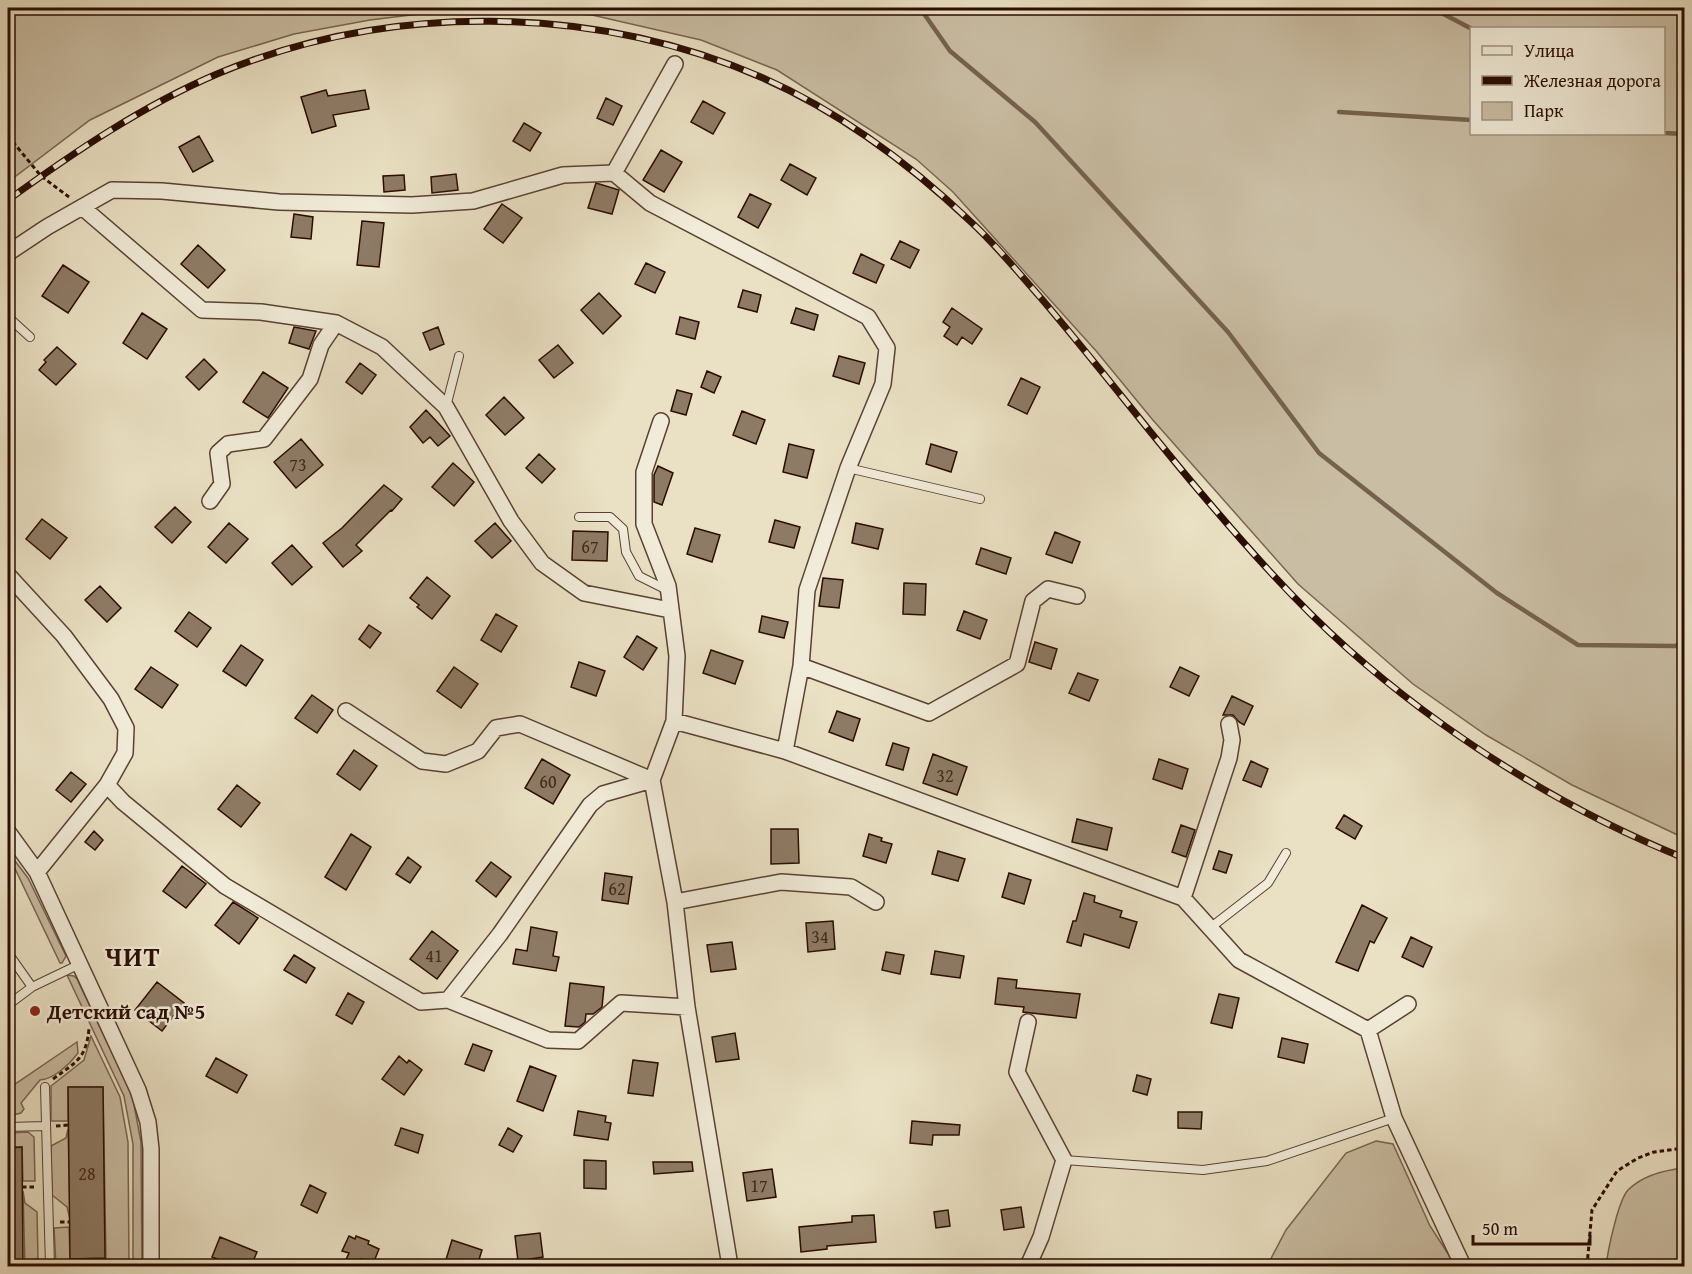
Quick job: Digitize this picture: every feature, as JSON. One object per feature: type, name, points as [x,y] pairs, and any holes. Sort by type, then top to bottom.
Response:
[{"type":"street","points":[[614,173],[675,64]]},
{"type":"street","points":[[8,253],[112,190],[162,191],[279,202],[412,205],[473,201],[563,175],[614,173],[650,203],[868,317],[887,348],[884,384],[848,468],[807,590],[801,666],[785,751]]},
{"type":"street","points":[[82,207],[202,310],[261,312],[336,323],[382,347],[446,407],[511,521],[542,563],[584,592],[670,610]]},
{"type":"street","points":[[210,501],[222,484],[218,453],[228,444],[264,439],[310,379],[321,345],[336,323]]},
{"type":"street","points":[[661,421],[644,472],[644,524],[668,591],[677,656],[674,721],[652,780],[675,902],[687,1007],[730,1266]]},
{"type":"street","points":[[8,575],[64,636],[111,699],[126,728],[126,753],[107,785],[37,872]]},
{"type":"street","points":[[801,666],[929,713],[1017,664],[1033,601],[1048,589],[1077,596]]},
{"type":"street","points":[[345,711],[422,761],[446,764],[478,751],[496,728],[520,724],[652,780]]},
{"type":"street","points":[[674,721],[785,751],[1183,898],[1239,960],[1368,1030],[1394,1118],[1463,1266]]},
{"type":"street","points":[[1183,898],[1229,758],[1232,740],[1229,724]]},
{"type":"street","points":[[448,1000],[500,934],[590,806],[603,794],[652,780]]},
{"type":"street","points":[[107,785],[123,802],[225,886],[422,1002],[448,1000],[548,1040],[578,1041],[621,1004],[687,1007]]},
{"type":"street","points":[[9,837],[37,872],[138,1090],[147,1122],[151,1149],[151,1266]]},
{"type":"street","points":[[675,902],[781,882],[851,886],[876,902]]},
{"type":"street","points":[[1368,1030],[1408,1004]]},
{"type":"street","points":[[1028,1023],[1017,1072],[1064,1160],[1041,1237],[1028,1266]]},
{"type":"lane","points":[[8,317],[30,337]]},
{"type":"lane","points":[[446,407],[459,356]]},
{"type":"lane","points":[[848,468],[980,499]]},
{"type":"lane","points":[[579,517],[610,517],[623,529],[626,552],[639,576],[668,591]]},
{"type":"lane","points":[[1210,928],[1268,883],[1286,854]]},
{"type":"lane","points":[[8,953],[32,987]]},
{"type":"lane","points":[[8,1005],[32,987],[80,963]]},
{"type":"lane","points":[[45,1087],[50,1266]]},
{"type":"lane","points":[[1064,1160],[1203,1170],[1267,1161],[1394,1118]]},
{"type":"lane","points":[[8,1127],[46,1126]]},
{"type":"path","points":[[8,136],[41,176],[82,207]]},
{"type":"path","points":[[45,1087],[83,1056],[88,1043],[89,1029]]},
{"type":"path","points":[[1587,1266],[1592,1210],[1617,1172],[1638,1158],[1654,1152],[1684,1148]]},
{"type":"path","points":[[22,1187],[37,1187]]},
{"type":"green space","points":[[8,8],[1684,8],[1684,838],[1572,785],[1486,735],[1413,684],[1298,584],[1152,419],[1097,352],[953,192],[916,159],[777,70],[701,40],[592,15],[510,10],[444,11],[370,20],[294,34],[218,57],[90,120],[8,182]]},
{"type":"green space","points":[[9,856],[28,878],[66,956],[62,963],[60,963]]},
{"type":"green space","points":[[67,975],[77,979],[132,1094],[141,1142],[142,1266],[133,1266],[133,1144],[124,1096]]},
{"type":"green space","points":[[91,1036],[120,1097],[128,1142],[129,1266],[56,1266],[54,1228],[69,1227],[70,1259],[106,1259],[103,1087],[68,1087],[68,1121],[51,1121],[51,1086],[84,1060]]},
{"type":"green space","points":[[77,1042],[78,1053],[71,1062],[56,1074],[40,1080],[21,1103],[24,1109],[21,1113],[8,1116],[8,1089]]},
{"type":"green space","points":[[68,1129],[70,1219],[67,1207],[52,1195],[51,1146],[66,1138]]},
{"type":"green space","points":[[28,1132],[34,1137],[35,1181],[23,1181],[22,1147],[8,1147],[8,1133]]},
{"type":"green space","points":[[1376,1141],[1393,1144],[1430,1226],[1452,1260],[1485,1262],[1496,1266],[1267,1266],[1286,1230],[1346,1153]]},
{"type":"green space","points":[[1684,1168],[1684,1266],[1606,1266],[1617,1215],[1628,1190],[1654,1174]]},
{"type":"green space","points":[[23,1191],[25,1203],[37,1212],[38,1258],[25,1266]]},
{"type":"building","points":[[326,90],[328,96],[365,90],[369,109],[333,115],[336,126],[312,133],[301,97]]},
{"type":"building","points":[[606,98],[622,106],[613,125],[597,118]]},
{"type":"building","points":[[703,101],[725,113],[713,134],[691,122]]},
{"type":"building","points":[[524,123],[541,133],[530,151],[513,141]]},
{"type":"building","points":[[199,136],[213,161],[193,172],[179,147]]},
{"type":"building","points":[[661,150],[682,162],[664,192],[643,180]]},
{"type":"building","points":[[790,164],[816,178],[807,195],[781,180]]},
{"type":"building","points":[[456,174],[458,190],[432,193],[431,177]]},
{"type":"building","points":[[404,175],[405,190],[384,192],[383,176]]},
{"type":"building","points":[[596,183],[619,190],[612,214],[588,208]]},
{"type":"building","points":[[750,194],[771,204],[758,228],[738,217]]},
{"type":"building","points":[[502,204],[522,218],[503,243],[484,229]]},
{"type":"building","points":[[294,214],[313,217],[311,239],[291,237]]},
{"type":"building","points":[[362,221],[384,223],[379,267],[357,265]]},
{"type":"building","points":[[900,241],[919,250],[910,268],[891,259]]},
{"type":"building","points":[[198,245],[225,270],[208,288],[181,264]]},
{"type":"building","points":[[861,254],[884,265],[876,283],[853,273]]},
{"type":"building","points":[[646,263],[665,272],[655,293],[635,284]]},
{"type":"building","points":[[63,265],[89,282],[68,313],[42,296]]},
{"type":"building","points":[[743,290],[761,295],[757,312],[738,307]]},
{"type":"building","points":[[599,293],[621,316],[603,334],[581,310]]},
{"type":"building","points":[[796,308],[818,315],[814,330],[791,323]]},
{"type":"building","points":[[952,308],[982,329],[972,344],[962,337],[957,345],[944,336],[950,327],[943,322]]},
{"type":"building","points":[[142,313],[167,329],[147,359],[123,343]]},
{"type":"building","points":[[680,317],[699,322],[695,339],[676,334]]},
{"type":"building","points":[[294,327],[316,331],[309,349],[289,343]]},
{"type":"building","points":[[438,327],[444,344],[430,350],[423,333]]},
{"type":"building","points":[[558,345],[573,363],[554,378],[539,360]]},
{"type":"building","points":[[57,347],[76,364],[56,385],[39,370],[46,362],[44,360]]},
{"type":"building","points":[[839,356],[865,363],[859,384],[833,376]]},
{"type":"building","points":[[204,359],[217,372],[199,390],[186,377]]},
{"type":"building","points":[[360,363],[376,375],[362,394],[346,382]]},
{"type":"building","points":[[707,371],[721,377],[714,393],[701,387]]},
{"type":"building","points":[[263,372],[288,388],[268,418],[243,402]]},
{"type":"building","points":[[1021,378],[1040,387],[1027,414],[1008,405]]},
{"type":"building","points":[[677,390],[692,394],[686,415],[671,411]]},
{"type":"building","points":[[504,397],[524,418],[505,435],[486,415]]},
{"type":"building","points":[[426,410],[450,436],[438,446],[430,437],[423,443],[410,427]]},
{"type":"building","points":[[742,411],[765,420],[756,444],[733,435]]},
{"type":"building","points":[[301,439],[323,465],[296,488],[274,462]]},
{"type":"building","points":[[789,444],[814,450],[807,478],[783,472]]},
{"type":"building","points":[[931,444],[957,452],[951,472],[926,464]]},
{"type":"building","points":[[539,454],[555,469],[542,483],[526,468]]},
{"type":"building","points":[[453,463],[474,482],[454,506],[432,487]]},
{"type":"building","points":[[658,466],[673,473],[662,505],[654,502],[654,475]]},
{"type":"building","points":[[384,485],[402,499],[356,545],[362,551],[343,567],[323,543],[342,528]]},
{"type":"building","points":[[175,507],[191,522],[172,543],[155,527]]},
{"type":"building","points":[[42,519],[67,538],[50,559],[26,539]]},
{"type":"building","points":[[775,520],[800,527],[794,548],[769,542]]},
{"type":"building","points":[[229,523],[248,539],[226,563],[208,547]]},
{"type":"building","points":[[495,523],[511,541],[492,558],[475,541]]},
{"type":"building","points":[[856,523],[883,529],[878,549],[852,543]]},
{"type":"building","points":[[695,528],[720,535],[712,562],[687,554]]},
{"type":"building","points":[[573,531],[608,532],[607,561],[572,560]]},
{"type":"building","points":[[1055,532],[1080,542],[1072,563],[1046,554]]},
{"type":"building","points":[[292,545],[312,567],[292,585],[272,563]]},
{"type":"building","points":[[981,548],[1011,558],[1006,574],[976,564]]},
{"type":"building","points":[[427,577],[450,596],[432,619],[410,598]]},
{"type":"building","points":[[823,578],[843,580],[839,608],[819,606]]},
{"type":"building","points":[[904,583],[926,584],[925,615],[903,614]]},
{"type":"building","points":[[100,586],[121,608],[107,622],[85,600]]},
{"type":"building","points":[[964,611],[987,620],[980,639],[957,630]]},
{"type":"building","points":[[189,612],[211,628],[197,647],[175,631]]},
{"type":"building","points":[[496,614],[517,626],[501,652],[481,640]]},
{"type":"building","points":[[762,616],[788,622],[784,638],[759,632]]},
{"type":"building","points":[[369,625],[381,633],[370,648],[359,639]]},
{"type":"building","points":[[637,636],[657,648],[643,670],[624,657]]},
{"type":"building","points":[[1035,642],[1057,649],[1051,669],[1029,662]]},
{"type":"building","points":[[241,645],[263,660],[246,686],[223,671]]},
{"type":"building","points":[[711,650],[743,661],[735,684],[703,673]]},
{"type":"building","points":[[579,662],[605,671],[596,696],[571,687]]},
{"type":"building","points":[[151,667],[178,685],[162,708],[135,689]]},
{"type":"building","points":[[454,667],[478,684],[461,708],[437,691]]},
{"type":"building","points":[[1180,667],[1199,676],[1189,696],[1170,687]]},
{"type":"building","points":[[1078,673],[1098,680],[1089,701],[1069,693]]},
{"type":"building","points":[[312,695],[333,710],[317,733],[295,718]]},
{"type":"building","points":[[1232,696],[1253,706],[1244,725],[1233,715],[1223,715]]},
{"type":"building","points":[[837,711],[860,719],[853,741],[829,732]]},
{"type":"building","points":[[893,743],[909,748],[903,770],[886,765]]},
{"type":"building","points":[[354,750],[377,766],[360,790],[337,774]]},
{"type":"building","points":[[933,754],[967,767],[957,795],[923,783]]},
{"type":"building","points":[[542,759],[570,775],[553,804],[525,788]]},
{"type":"building","points":[[1159,759],[1188,769],[1182,789],[1153,779]]},
{"type":"building","points":[[1251,761],[1268,769],[1261,787],[1243,780]]},
{"type":"building","points":[[71,772],[86,784],[71,802],[56,790]]},
{"type":"building","points":[[237,785],[260,803],[241,827],[218,809]]},
{"type":"building","points":[[1344,815],[1362,826],[1355,839],[1336,828]]},
{"type":"building","points":[[1077,819],[1112,828],[1107,850],[1072,842]]},
{"type":"building","points":[[1181,825],[1195,830],[1186,857],[1172,852]]},
{"type":"building","points":[[771,829],[798,829],[799,863],[771,864]]},
{"type":"building","points":[[94,831],[103,840],[95,850],[85,842]]},
{"type":"building","points":[[351,834],[371,847],[346,890],[325,877]]},
{"type":"building","points":[[869,834],[892,844],[886,863],[863,856]]},
{"type":"building","points":[[938,851],[965,859],[958,881],[932,874]]},
{"type":"building","points":[[1219,851],[1232,855],[1226,873],[1213,869]]},
{"type":"building","points":[[408,857],[421,867],[410,883],[396,874]]},
{"type":"building","points":[[491,862],[511,877],[496,897],[476,881]]},
{"type":"building","points":[[182,866],[206,884],[186,908],[163,891]]},
{"type":"building","points":[[605,873],[632,877],[628,904],[602,900]]},
{"type":"building","points":[[1009,873],[1031,880],[1024,904],[1002,897]]},
{"type":"building","points":[[1084,893],[1095,896],[1094,902],[1122,911],[1120,917],[1137,922],[1129,948],[1084,934],[1081,946],[1067,942]]},
{"type":"building","points":[[233,902],[258,918],[239,944],[215,925]]},
{"type":"building","points":[[1362,905],[1387,918],[1374,943],[1370,941],[1358,971],[1336,962]]},
{"type":"building","points":[[833,921],[835,949],[808,952],[806,923]]},
{"type":"building","points":[[531,927],[557,932],[553,956],[559,957],[556,971],[513,964],[516,949],[527,951]]},
{"type":"building","points":[[432,931],[458,951],[437,979],[410,959]]},
{"type":"building","points":[[1411,937],[1432,947],[1423,967],[1402,957]]},
{"type":"building","points":[[732,942],[736,969],[711,972],[707,945]]},
{"type":"building","points":[[935,951],[964,956],[960,978],[931,974]]},
{"type":"building","points":[[886,952],[904,955],[900,974],[882,970]]},
{"type":"building","points":[[294,955],[315,968],[306,983],[284,970]]},
{"type":"building","points":[[998,978],[1017,980],[1016,988],[1080,994],[1076,1018],[1023,1012],[1024,1007],[995,1004]]},
{"type":"building","points":[[157,982],[184,1003],[162,1031],[135,1010]]},
{"type":"building","points":[[570,983],[604,987],[602,1007],[593,1014],[586,1014],[585,1022],[579,1027],[565,1026]]},
{"type":"building","points":[[348,993],[364,1002],[352,1024],[336,1015]]},
{"type":"building","points":[[1219,994],[1239,998],[1232,1028],[1211,1023]]},
{"type":"building","points":[[735,1033],[739,1059],[716,1062],[712,1037]]},
{"type":"building","points":[[1282,1038],[1308,1044],[1304,1063],[1278,1057]]},
{"type":"building","points":[[473,1044],[492,1051],[484,1071],[465,1064]]},
{"type":"building","points":[[399,1056],[407,1063],[409,1060],[422,1070],[404,1095],[382,1079]]},
{"type":"building","points":[[216,1058],[247,1075],[237,1093],[206,1076]]},
{"type":"building","points":[[633,1060],[658,1063],[653,1096],[628,1093]]},
{"type":"building","points":[[530,1066],[556,1076],[543,1111],[517,1101]]},
{"type":"building","points":[[1137,1075],[1151,1079],[1147,1095],[1133,1091]]},
{"type":"building","points":[[68,1087],[103,1087],[105,1258],[70,1259]]},
{"type":"building","points":[[578,1111],[606,1116],[605,1122],[611,1123],[608,1140],[574,1135]]},
{"type":"building","points":[[1178,1112],[1202,1112],[1201,1129],[1178,1128]]},
{"type":"building","points":[[912,1121],[960,1125],[959,1135],[933,1135],[932,1145],[910,1143]]},
{"type":"building","points":[[401,1128],[423,1135],[418,1153],[395,1145]]},
{"type":"building","points":[[508,1128],[522,1136],[513,1152],[499,1145]]},
{"type":"building","points":[[22,1147],[23,1266],[8,1266],[8,1148]]},
{"type":"building","points":[[584,1160],[606,1161],[606,1189],[584,1188]]},
{"type":"building","points":[[653,1162],[692,1162],[693,1171],[654,1174]]},
{"type":"building","points":[[772,1169],[776,1197],[747,1201],[743,1173]]},
{"type":"building","points":[[310,1185],[326,1193],[317,1213],[301,1205]]},
{"type":"building","points":[[1021,1207],[1024,1227],[1004,1230],[1001,1210]]},
{"type":"building","points":[[948,1210],[950,1226],[936,1228],[934,1212]]},
{"type":"building","points":[[874,1215],[876,1242],[827,1246],[827,1249],[801,1252],[799,1227],[852,1222],[852,1216]]},
{"type":"building","points":[[540,1233],[543,1257],[518,1261],[515,1236]]},
{"type":"building","points":[[349,1236],[369,1241],[368,1244],[379,1249],[373,1264],[361,1259],[358,1266],[343,1266],[349,1253],[342,1251]]},
{"type":"building","points":[[220,1237],[257,1252],[251,1266],[229,1266],[230,1264],[212,1257]]},
{"type":"building","points":[[452,1240],[482,1250],[477,1266],[444,1266]]},
{"type":"waterway","points":[[920,8],[950,51],[1035,122],[1228,332],[1319,453],[1497,593],[1578,645],[1675,646],[1684,642]]},
{"type":"waterway","points":[[1432,8],[1470,28]]},
{"type":"waterway","points":[[1339,112],[1470,120]]},
{"type":"waterway","points":[[1665,133],[1684,134]]},
{"type":"railway","points":[[8,200],[109,131],[189,87],[217,74],[283,50],[351,34],[420,24],[490,21],[561,25],[630,36],[698,54],[763,78],[847,123],[873,141],[924,180],[980,231],[1040,297],[1250,550],[1328,630],[1385,681],[1507,768],[1595,817],[1684,858]]},
{"type":"place","name":"Детский сад №5","points":[[35,1011]]},
{"type":"district","name":"ЧИТ","points":[[133,956]]}]
